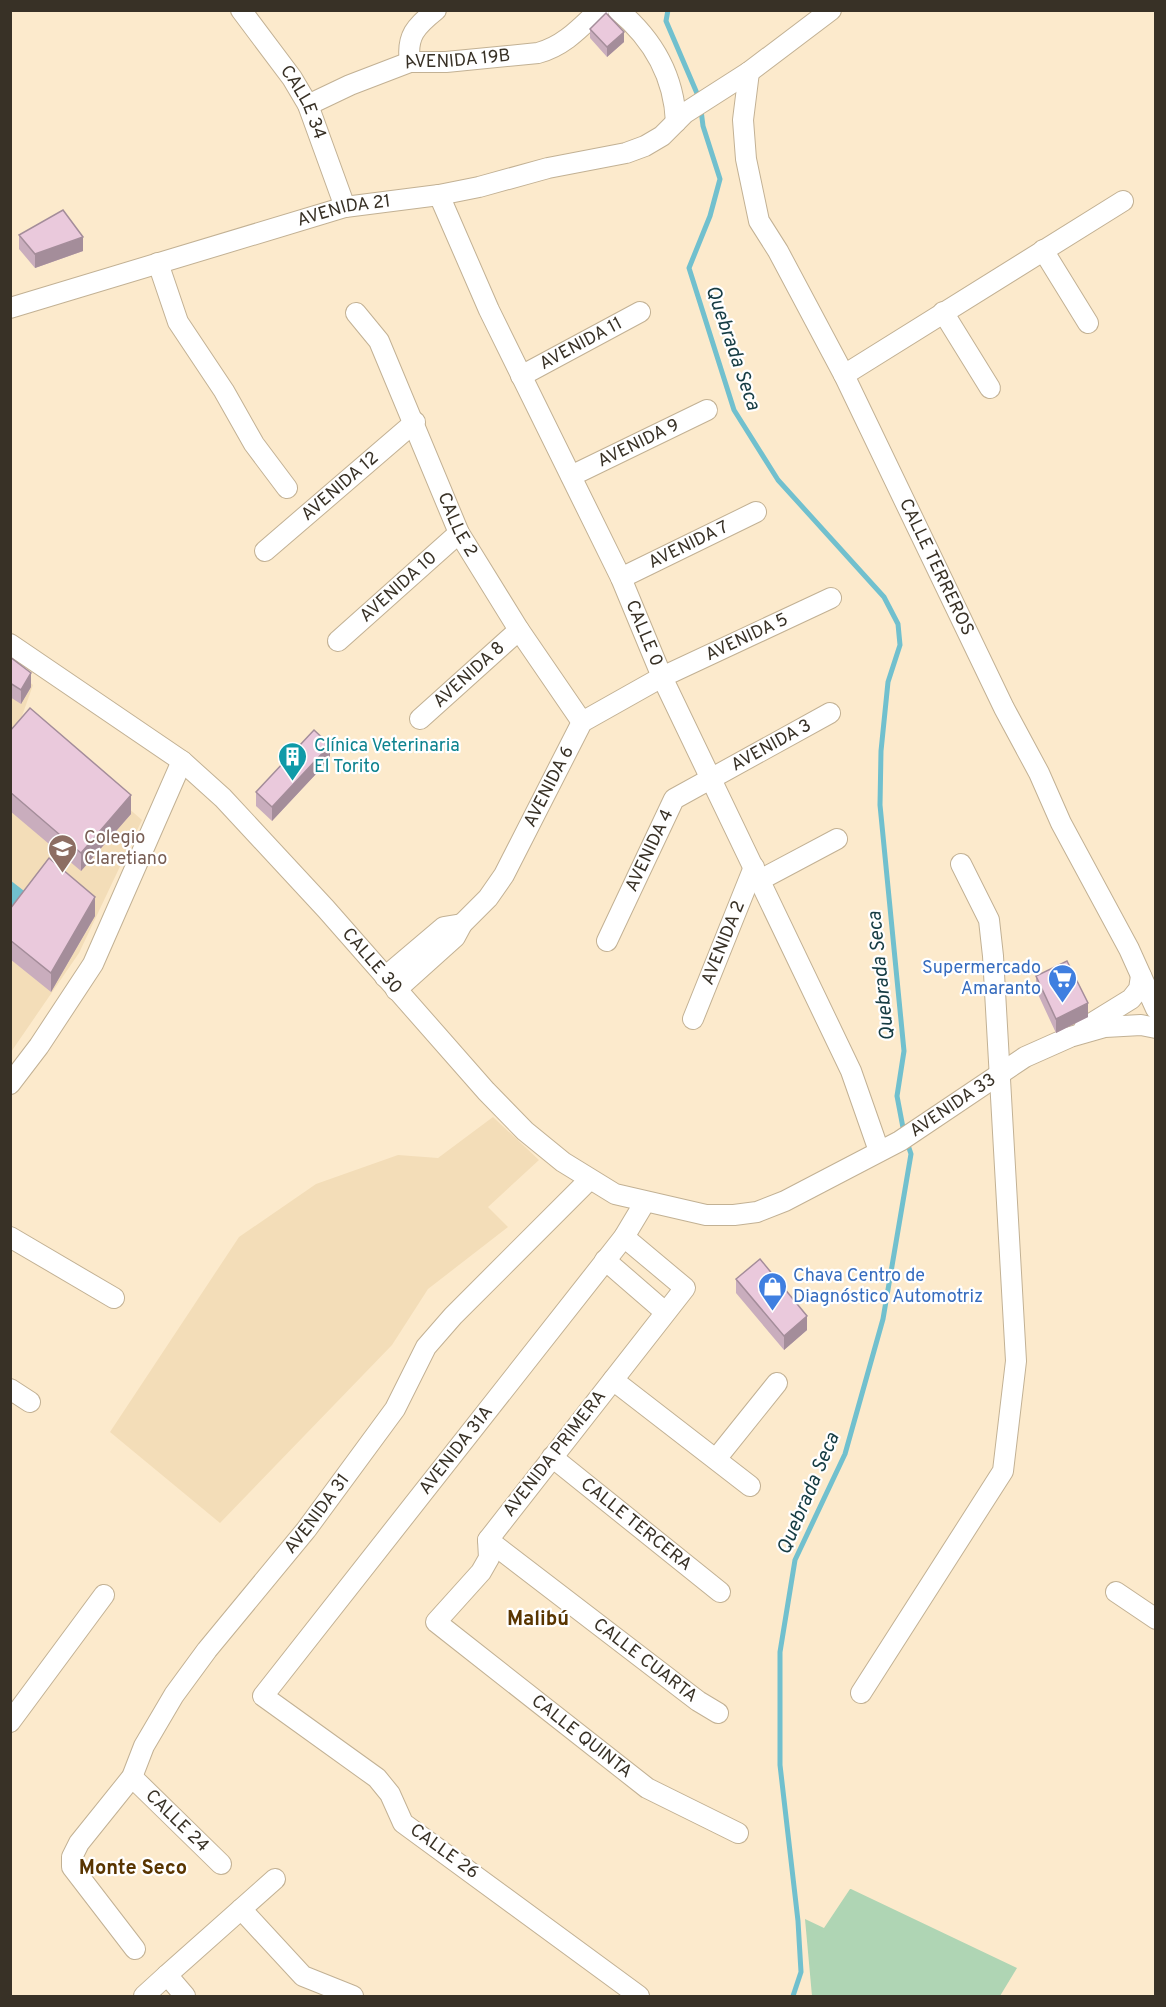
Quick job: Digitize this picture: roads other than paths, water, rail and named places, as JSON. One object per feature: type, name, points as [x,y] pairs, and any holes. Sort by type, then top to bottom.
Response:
[{"type":"street","name":"CALLE 34","points":[[241,10],[292,78],[308,105],[345,207]]},
{"type":"street","points":[[410,62],[408,49],[415,29],[436,10]]},
{"type":"street","name":"AVENIDA 19B","points":[[308,105],[350,85],[410,62],[446,62],[538,53],[552,49],[565,41],[600,10]]},
{"type":"street","points":[[618,10],[645,37],[664,69],[681,117]]},
{"type":"street","name":"AVENIDA 21","points":[[13,303],[158,263],[345,207],[439,195],[479,187],[548,168],[626,153],[662,136],[681,117],[749,72],[831,10]]},
{"type":"street","name":"CALLE TERREROS","points":[[749,72],[743,120],[746,159],[759,221],[778,251],[844,375],[1061,823],[1129,949],[1155,1009]]},
{"type":"street","points":[[712,97],[743,120]]},
{"type":"street","name":"CALLE 0","points":[[439,195],[489,310],[621,578],[662,677],[850,1071],[879,1151]]},
{"type":"street","points":[[844,375],[1123,201]]},
{"type":"street","points":[[1043,250],[1088,323]]},
{"type":"street","points":[[158,263],[178,322],[224,391],[254,444],[287,489]]},
{"type":"street","name":"AVENIDA 11","points":[[521,376],[640,312]]},
{"type":"street","points":[[943,312],[990,388]]},
{"type":"street","name":"CALLE 2","points":[[356,313],[380,341],[459,532],[519,630],[582,722]]},
{"type":"street","name":"AVENIDA 9","points":[[571,476],[707,410]]},
{"type":"street","name":"AVENIDA 12","points":[[265,551],[415,422]]},
{"type":"street","name":"AVENIDA 7","points":[[621,578],[756,512]]},
{"type":"street","name":"AVENIDA 10","points":[[338,641],[459,532]]},
{"type":"street","name":"AVENIDA 5","points":[[662,677],[831,598]]},
{"type":"street","name":"AVENIDA 8","points":[[420,719],[519,630]]},
{"type":"street","name":"CALLE 30","points":[[10,644],[182,761],[224,798],[486,1091],[525,1131],[562,1162],[615,1194],[645,1202],[706,1215],[757,1212]]},
{"type":"street","points":[[582,722],[662,677]]},
{"type":"street","name":"AVENIDA 3","points":[[711,777],[830,713]]},
{"type":"street","name":"AVENIDA 6","points":[[391,984],[444,927],[462,924],[488,898],[504,875],[582,722]]},
{"type":"street","points":[[10,1084],[39,1046],[93,964],[182,761]]},
{"type":"street","name":"AVENIDA 4","points":[[607,941],[674,798],[711,777]]},
{"type":"street","points":[[757,873],[837,839]]},
{"type":"street","points":[[861,1693],[1003,1472],[1016,1361],[993,956],[989,920],[962,864]]},
{"type":"street","name":"AVENIDA 2","points":[[693,1019],[757,873]]},
{"type":"street","points":[[1070,1037],[1131,999],[1139,988],[1141,976]]},
{"type":"street","name":"AVENIDA 33","points":[[757,1212],[785,1201],[900,1141],[1025,1057],[1070,1037],[1105,1027],[1140,1025],[1155,1028]]},
{"type":"street","name":"AVENIDA 31","points":[[135,1949],[72,1867],[72,1857],[79,1843],[132,1777],[144,1746],[174,1695],[207,1650],[306,1530],[395,1409],[426,1347],[453,1316],[589,1180]]},
{"type":"street","name":"AVENIDA 31A","points":[[263,1696],[624,1237],[645,1202]]},
{"type":"street","points":[[10,1237],[114,1298]]},
{"type":"street","name":"AVENIDA PRIMERA","points":[[436,1622],[481,1572],[489,1558],[488,1540],[685,1288],[624,1237]]},
{"type":"street","points":[[605,1260],[665,1312]]},
{"type":"street","points":[[613,1380],[750,1486]]},
{"type":"street","points":[[716,1459],[777,1383]]},
{"type":"street","points":[[10,1389],[30,1402]]},
{"type":"street","name":"CALLE TERCERA","points":[[552,1457],[720,1592]]},
{"type":"street","name":"CALLE CUARTA","points":[[488,1540],[698,1701],[718,1713]]},
{"type":"street","points":[[1116,1592],[1155,1619]]},
{"type":"street","points":[[10,1722],[104,1595]]},
{"type":"street","name":"CALLE QUINTA","points":[[436,1622],[647,1788],[738,1833]]},
{"type":"street","name":"CALLE 26","points":[[263,1696],[377,1778],[390,1794],[403,1823],[639,1996]]},
{"type":"street","name":"CALLE 24","points":[[132,1777],[221,1864]]},
{"type":"street","points":[[144,1996],[275,1879]]},
{"type":"street","points":[[241,1909],[303,1976],[353,1996]]},
{"type":"street","points":[[167,1975],[185,1996]]},
{"type":"water","points":[[10,880],[28,894],[10,917]]},
{"type":"waterway","name":"Quebrada Seca","points":[[668,10],[666,21],[699,98]]},
{"type":"waterway","name":"Quebrada Seca","points":[[701,110],[703,126],[720,179],[710,216],[689,268],[734,410],[778,480],[884,597],[898,624],[900,645],[888,682],[881,751],[880,805],[904,1051],[897,1096],[904,1133]]},
{"type":"waterway","name":"Quebrada Seca","points":[[793,1996],[801,1972],[798,1921],[780,1765],[780,1652],[795,1560],[845,1454],[883,1319],[911,1154],[907,1142]]},
{"type":"place","name":"Clínica Veterinaria El Torito","points":[[293,782]]},
{"type":"place","name":"Colegio Claretiano","points":[[63,874]]},
{"type":"place","name":"Supermercado Amaranto","points":[[1062,1004]]},
{"type":"place","name":"Chava Centro de Diagnóstico Automotriz","points":[[772,1312]]},
{"type":"district","name":"Malibú","points":[[538,1620]]},
{"type":"district","name":"Monte Seco","points":[[133,1869]]}]
